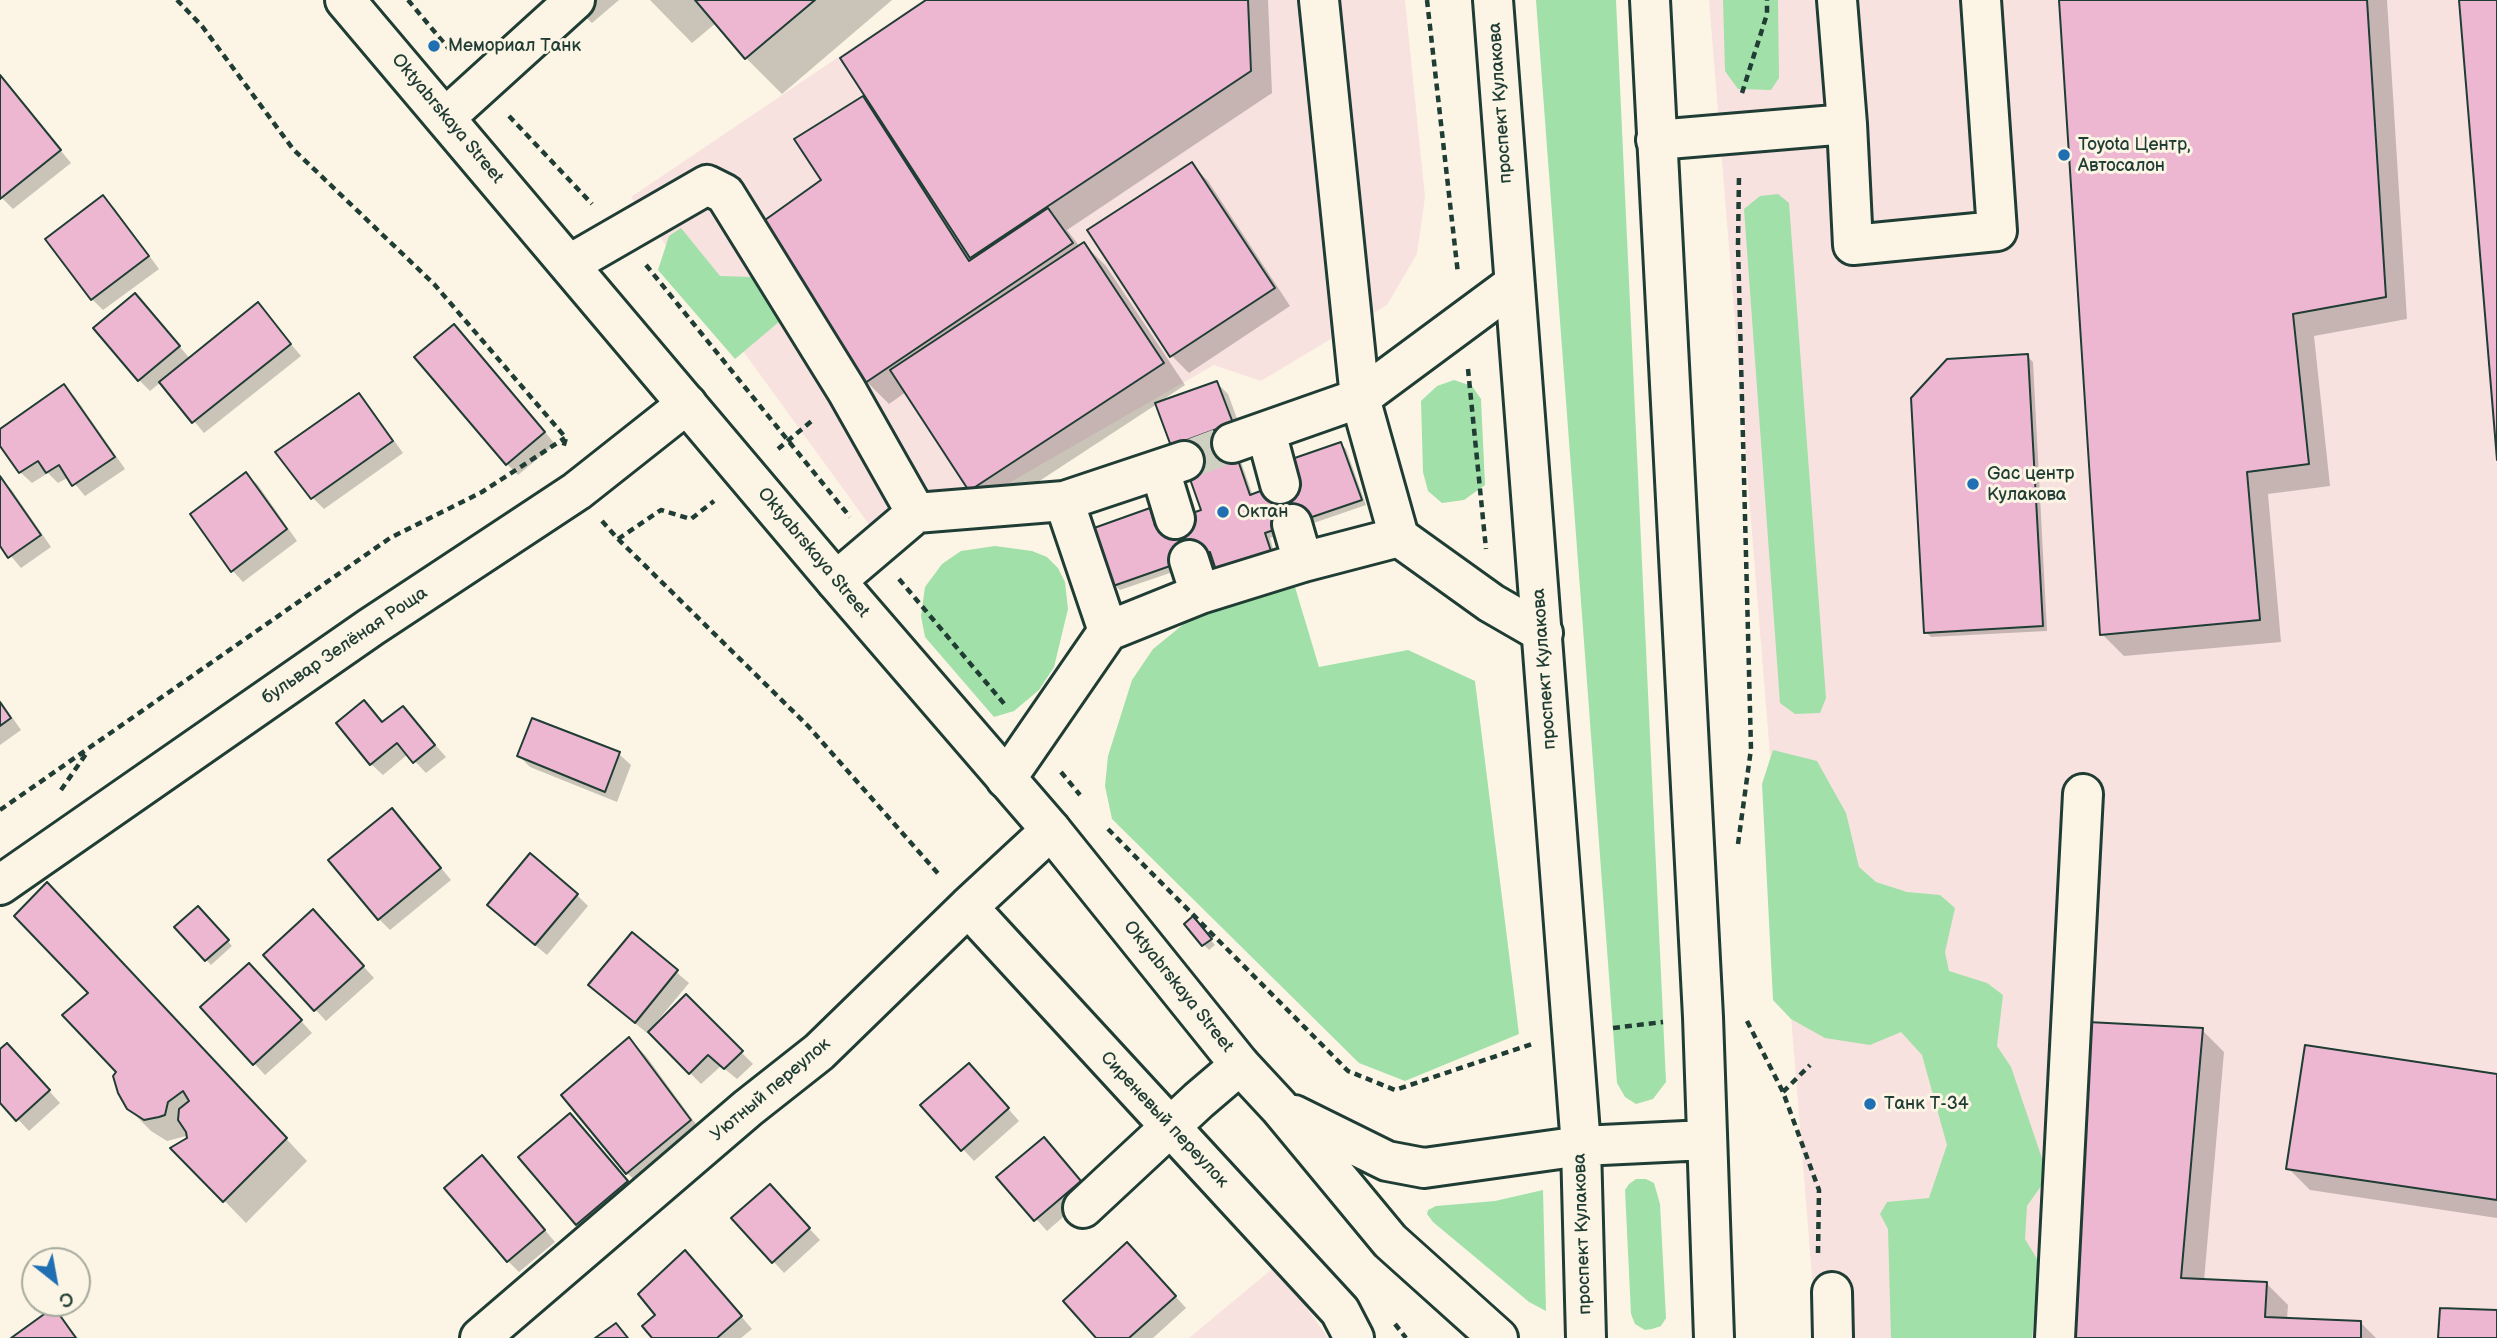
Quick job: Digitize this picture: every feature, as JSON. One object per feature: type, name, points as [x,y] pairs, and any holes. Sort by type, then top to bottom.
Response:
[{"type":"main road","name":"Oktyabrskaya Street","points":[[345,0],[836,581],[1051,830],[1240,1065],[1279,1107],[1390,1241],[1498,1338]]},
{"type":"main road","points":[[446,117],[575,0]]},
{"type":"main road","points":[[1319,0],[1360,398],[1399,537],[1491,603],[1543,634]]},
{"type":"main road","name":"проспект Кулакова","points":[[1493,0],[1581,1146],[1586,1338]]},
{"type":"main road","points":[[1650,0],[1703,1017],[1714,1338]]},
{"type":"main road","points":[[1837,0],[1853,246],[1997,231],[1981,0]]},
{"type":"main road","points":[[1656,140],[1847,124]]},
{"type":"main road","points":[[570,264],[706,185],[725,194],[847,391],[916,513]]},
{"type":"main road","points":[[1280,484],[1249,438],[1360,398],[1514,284]]},
{"type":"main road","name":"бульвар Зелёная Роща","points":[[0,885],[371,627],[577,491],[687,404]]},
{"type":"main road","points":[[836,581],[916,513],[1064,501],[1172,465],[1175,519]]},
{"type":"main road","points":[[1064,501],[1108,631]]},
{"type":"main road","points":[[1292,524],[1303,562]]},
{"type":"main road","points":[[1006,779],[1108,631],[1194,577],[1303,562],[1399,537]]},
{"type":"main road","points":[[2055,1338],[2083,794]]},
{"type":"main road","name":"Уютный переулок","points":[[480,1338],[748,1108],[819,1052],[1051,830]]},
{"type":"main road","name":"Сиреневый переулок","points":[[968,907],[1340,1311],[1354,1338]]},
{"type":"main road","points":[[1083,1208],[1240,1065]]},
{"type":"main road","name":"Oktyabrskaya Street","points":[[1279,1107],[1387,1161],[1424,1168],[1581,1146],[1706,1140]]},
{"type":"main road","points":[[1825,1275],[1833,1338]]},
{"type":"path","points":[[177,0],[202,26],[292,149],[434,284],[566,438]]},
{"type":"path","points":[[1738,847],[1751,749],[1738,245],[1740,100],[1767,14],[1767,0]]},
{"type":"path","points":[[566,438],[557,463],[618,539],[808,726],[968,907]]},
{"type":"path","points":[[0,810],[390,538],[482,492],[566,438]]},
{"type":"path","points":[[789,440],[874,548],[1084,800]]},
{"type":"path","points":[[1101,820],[1348,1071],[1395,1090],[1572,1033],[1703,1017],[1746,1019],[1783,1092],[1819,1190],[1825,1275]]},
{"type":"path","points":[[1783,1092],[1810,1065]]},
{"type":"path","points":[[1390,1320],[1406,1338]]},
{"type":"shaded area","points":[[923,0],[1405,0],[1425,197],[1417,254],[1387,305],[1261,381],[1214,365],[889,552],[631,197]]},
{"type":"shaded area","points":[[1709,0],[2497,0],[2497,1338],[1817,1338]]},
{"type":"shaded area","points":[[1277,1265],[1328,1338],[1189,1338]]},
{"type":"green space","points":[[1536,0],[1616,0],[1666,1082],[1653,1099],[1636,1104],[1625,1097],[1617,1083]]},
{"type":"green space","points":[[1723,0],[1778,0],[1779,78],[1771,90],[1738,89],[1725,71]]},
{"type":"green space","points":[[1778,194],[1789,203],[1826,698],[1820,713],[1795,714],[1780,703],[1744,209],[1760,196]]},
{"type":"green space","points":[[681,228],[720,276],[754,277],[777,307],[780,321],[735,359],[658,270],[669,236]]},
{"type":"green space","points":[[1454,380],[1472,386],[1481,399],[1485,485],[1464,500],[1442,503],[1428,491],[1423,472],[1421,401],[1437,386]]},
{"type":"green space","points":[[995,546],[1032,551],[1047,557],[1058,568],[1065,582],[1068,609],[1054,667],[1039,690],[1014,711],[994,717],[925,637],[921,616],[925,587],[942,564],[961,551]]},
{"type":"green space","points":[[1295,587],[1319,667],[1408,650],[1475,681],[1519,1034],[1405,1081],[1359,1063],[1112,819],[1105,786],[1108,756],[1132,680],[1153,649],[1190,619]]},
{"type":"green space","points":[[1773,750],[1817,761],[1846,813],[1859,867],[1876,882],[1907,892],[1940,895],[1955,908],[1945,952],[1949,971],[1987,983],[2003,995],[1997,1046],[2011,1067],[2048,1176],[2027,1206],[2025,1239],[2040,1264],[2032,1338],[1891,1338],[1888,1229],[1880,1214],[1887,1202],[1929,1198],[1947,1145],[1922,1055],[1901,1032],[1870,1045],[1825,1038],[1791,1019],[1773,1000],[1762,784]]},
{"type":"green space","points":[[1636,1179],[1646,1179],[1654,1183],[1660,1204],[1666,1318],[1661,1326],[1645,1330],[1635,1324],[1631,1314],[1625,1190]]},
{"type":"green space","points":[[1543,1190],[1546,1311],[1529,1302],[1433,1222],[1427,1214],[1428,1210],[1436,1206],[1495,1201]]},
{"type":"building","points":[[695,0],[815,0],[745,59]]},
{"type":"building","points":[[926,0],[1248,0],[1251,71],[970,258],[840,58]]},
{"type":"building","points":[[2059,0],[2367,0],[2386,297],[2293,314],[2309,464],[2247,472],[2260,620],[2100,635]]},
{"type":"building","points":[[2459,0],[2497,0],[2497,460]]},
{"type":"building","points":[[0,75],[61,150],[0,199]]},
{"type":"building","points":[[863,96],[969,261],[1048,208],[1073,243],[865,383],[758,225],[821,180],[794,139]]},
{"type":"building","points":[[1192,162],[1275,288],[1170,357],[1087,230]]},
{"type":"building","points":[[103,195],[149,256],[91,300],[45,239]]},
{"type":"building","points":[[1084,242],[1164,363],[969,491],[890,370]]},
{"type":"building","points":[[135,293],[180,346],[138,381],[93,328]]},
{"type":"building","points":[[258,302],[291,344],[192,423],[159,382]]},
{"type":"building","points":[[454,324],[545,432],[506,465],[414,357]]},
{"type":"building","points":[[2028,354],[2043,626],[1924,633],[1911,398],[1947,359]]},
{"type":"building","points":[[1217,381],[1233,423],[1171,446],[1155,403]]},
{"type":"building","points":[[64,384],[115,457],[72,486],[59,465],[46,473],[38,461],[19,473],[0,446],[0,429]]},
{"type":"building","points":[[359,393],[393,441],[311,499],[275,452]]},
{"type":"building","points":[[1229,434],[1250,495],[1292,479],[1286,461],[1341,442],[1362,500],[1265,533],[1271,551],[1216,570],[1210,552],[1113,586],[1094,528],[1150,508],[1155,526],[1201,510],[1180,451]]},
{"type":"building","points":[[246,472],[287,529],[231,572],[190,514]]},
{"type":"building","points":[[0,476],[41,535],[8,558],[0,546]]},
{"type":"building","points":[[364,700],[382,722],[403,706],[435,745],[413,763],[397,743],[370,765],[336,723]]},
{"type":"building","points":[[0,702],[11,718],[0,726]]},
{"type":"building","points":[[532,718],[620,752],[605,792],[517,756]]},
{"type":"building","points":[[392,808],[441,868],[378,920],[328,860]]},
{"type":"building","points":[[530,853],[578,894],[535,945],[487,905]]},
{"type":"building","points":[[47,882],[287,1138],[223,1202],[170,1148],[187,1138],[178,1120],[179,1109],[189,1101],[183,1091],[168,1102],[165,1115],[144,1120],[127,1109],[118,1093],[113,1076],[116,1072],[62,1015],[88,993],[14,916]]},
{"type":"building","points":[[198,906],[229,940],[205,961],[174,927]]},
{"type":"building","points":[[313,909],[364,966],[314,1011],[263,955]]},
{"type":"building","points":[[1193,916],[1212,939],[1202,946],[1184,924]]},
{"type":"building","points":[[632,932],[678,970],[635,1023],[588,985]]},
{"type":"building","points":[[249,963],[302,1020],[253,1065],[200,1007]]},
{"type":"building","points":[[686,994],[743,1051],[724,1069],[708,1055],[689,1074],[648,1032]]},
{"type":"building","points":[[2088,1022],[2203,1028],[2181,1278],[2267,1282],[2265,1317],[2361,1321],[2361,1338],[2069,1338]]},
{"type":"building","points":[[629,1037],[691,1120],[626,1174],[561,1095]]},
{"type":"building","points":[[7,1043],[50,1090],[16,1121],[0,1103],[0,1049]]},
{"type":"building","points":[[2305,1045],[2497,1074],[2497,1200],[2286,1169]]},
{"type":"building","points":[[969,1063],[1009,1108],[961,1151],[920,1105]]},
{"type":"building","points":[[570,1113],[628,1181],[576,1225],[518,1157]]},
{"type":"building","points":[[1044,1137],[1081,1181],[1034,1221],[996,1177]]},
{"type":"building","points":[[482,1155],[545,1230],[507,1262],[444,1188]]},
{"type":"building","points":[[770,1184],[810,1228],[772,1263],[731,1218]]},
{"type":"building","points":[[1127,1242],[1176,1296],[1129,1338],[1096,1338],[1063,1301]]},
{"type":"building","points":[[685,1250],[742,1316],[717,1338],[652,1338],[642,1326],[655,1315],[638,1294]]},
{"type":"building","points":[[2440,1308],[2497,1310],[2497,1338],[2438,1338]]},
{"type":"building","points":[[40,1317],[61,1317],[76,1338],[11,1338]]},
{"type":"building","points":[[616,1323],[628,1338],[595,1338]]},
{"type":"tunnel","points":[[1184,461],[1232,443]]},
{"type":"place","name":"Мемориал Танк","points":[[434,46]]},
{"type":"place","name":"Toyota Центр, Автосалон","points":[[2064,155]]},
{"type":"place","name":"Gac центр Кулакова","points":[[1973,484]]},
{"type":"place","name":"Октан","points":[[1223,512]]},
{"type":"place","name":"Танк Т-34","points":[[1870,1104]]}]
